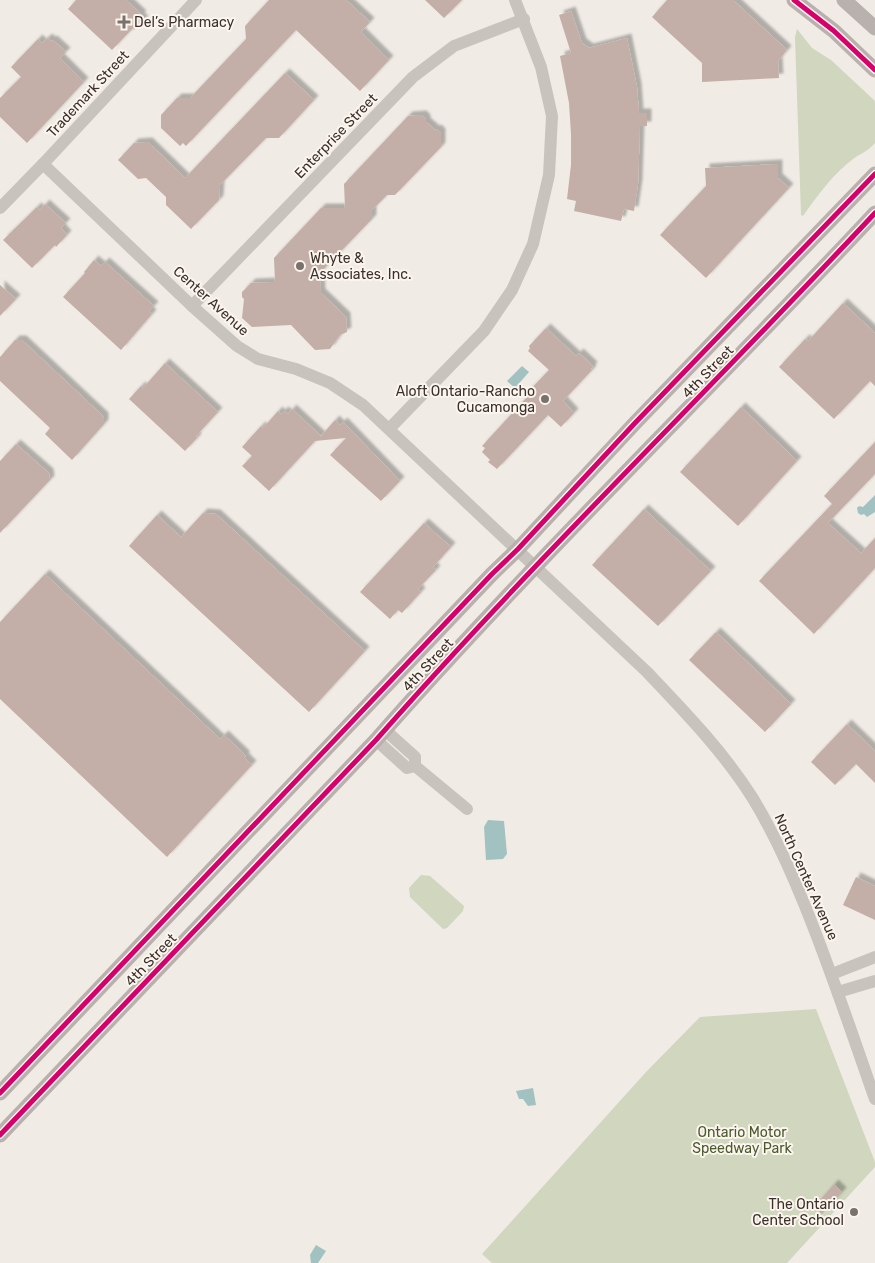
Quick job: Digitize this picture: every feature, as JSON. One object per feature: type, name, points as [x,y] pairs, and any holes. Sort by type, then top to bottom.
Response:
[{"type":"main road","points":[[794,0],[834,31],[875,70]]},
{"type":"main road","points":[[844,0],[875,28]]},
{"type":"main road","name":"4th Street","points":[[0,1092],[492,574],[518,549],[635,423],[875,174]]},
{"type":"main road","name":"4th Street","points":[[0,1135],[381,735],[430,679],[536,567],[875,213]]},
{"type":"street","name":"Trademark Street","points":[[0,208],[196,0]]},
{"type":"street","points":[[389,429],[484,331],[512,290],[533,244],[549,175],[552,116],[541,67],[524,19],[515,0]]},
{"type":"street","name":"Enterprise Street","points":[[192,306],[413,77],[454,46],[524,19]]},
{"type":"street","name":"Center Avenue","points":[[43,164],[192,306],[244,351],[258,359],[296,369],[330,383],[363,405],[536,567]]},
{"type":"street","name":"North Center Avenue","points":[[536,567],[647,672],[690,716],[731,766],[753,799],[783,854],[832,974],[875,1099]]},
{"type":"street","points":[[381,735],[406,768],[415,766],[467,810]]},
{"type":"street","points":[[832,974],[875,957]]},
{"type":"street","points":[[838,992],[875,981]]},
{"type":"green space","points":[[797,29],[812,48],[831,60],[875,101],[875,143],[832,178],[803,216],[801,215],[795,37]]},
{"type":"green space","points":[[421,875],[430,876],[464,906],[463,911],[447,928],[443,929],[410,897],[409,888]]},
{"type":"green space","name":"Ontario Motor Speedway Park","points":[[816,1009],[875,1162],[875,1167],[787,1263],[492,1263],[482,1254],[646,1072],[700,1017]]},
{"type":"water","points":[[522,366],[529,372],[515,388],[507,381]]},
{"type":"water","points":[[875,495],[875,512],[867,517],[864,514],[858,513],[857,508],[859,506],[863,507]]},
{"type":"water","points":[[488,820],[504,821],[507,854],[503,859],[486,860],[484,827]]},
{"type":"water","points":[[533,1088],[536,1105],[528,1106],[523,1099],[519,1099],[516,1091]]},
{"type":"water","points":[[316,1245],[326,1251],[318,1263],[311,1263],[310,1255]]},
{"type":"building","points":[[76,0],[126,0],[142,15],[140,17],[144,20],[134,30],[133,28],[112,50],[68,9]]},
{"type":"building","points":[[269,0],[346,0],[370,22],[361,32],[389,60],[360,91],[296,30],[186,146],[183,143],[180,146],[161,128],[161,115],[177,98],[190,98],[246,39],[245,26]]},
{"type":"building","points":[[425,0],[462,0],[444,18]]},
{"type":"building","points":[[667,0],[733,0],[787,50],[778,61],[779,78],[702,82],[702,63],[652,17]]},
{"type":"building","points":[[571,11],[582,43],[589,48],[627,38],[637,87],[639,113],[647,113],[647,126],[640,126],[638,184],[634,211],[624,209],[621,221],[574,211],[576,201],[567,199],[571,165],[571,134],[569,103],[560,56],[571,53],[559,15]]},
{"type":"building","points":[[48,38],[66,52],[60,58],[84,82],[27,143],[0,117],[0,98],[21,77],[11,67],[38,39],[42,43]]},
{"type":"building","points":[[285,73],[314,100],[279,138],[266,138],[220,185],[219,200],[191,229],[166,205],[166,197],[146,178],[138,179],[118,160],[134,143],[148,142],[185,178]]},
{"type":"building","points":[[422,115],[426,122],[441,133],[441,147],[395,195],[387,195],[372,210],[372,219],[320,273],[321,293],[346,317],[347,332],[340,335],[330,349],[315,350],[291,325],[252,327],[242,318],[244,299],[242,292],[251,283],[275,282],[274,258],[321,208],[345,208],[344,184],[408,116]]},
{"type":"building","points":[[778,164],[778,178],[789,188],[706,278],[660,235],[706,186],[705,168]]},
{"type":"building","points":[[45,204],[66,223],[61,228],[67,235],[32,268],[3,240],[37,207],[40,210]]},
{"type":"building","points":[[94,260],[101,266],[105,262],[154,306],[149,311],[152,314],[121,350],[63,297]]},
{"type":"building","points":[[0,285],[16,299],[0,316]]},
{"type":"building","points":[[843,303],[875,333],[875,386],[870,381],[834,419],[779,367],[805,339],[808,341]]},
{"type":"building","name":"Aloft Ontario-Rancho Cucamonga","points":[[546,328],[576,356],[579,353],[593,366],[592,370],[563,401],[574,413],[561,427],[548,415],[497,469],[488,462],[490,460],[482,452],[485,448],[482,446],[549,370],[528,351],[529,346]]},
{"type":"building","points":[[15,340],[22,340],[104,417],[104,424],[72,460],[45,434],[50,428],[0,381],[0,357]]},
{"type":"building","points":[[165,363],[218,412],[185,451],[129,399],[141,386],[143,388]]},
{"type":"building","points":[[741,407],[797,461],[738,526],[680,472]]},
{"type":"building","points":[[292,409],[321,436],[335,420],[340,425],[343,422],[400,481],[381,501],[330,455],[346,438],[315,441],[269,491],[242,466],[252,456],[242,447],[278,411],[281,414],[284,411],[288,414]]},
{"type":"building","points":[[875,442],[875,474],[828,523],[861,553],[875,538],[875,568],[814,634],[759,581],[832,504],[824,496]]},
{"type":"building","points":[[16,444],[49,473],[50,480],[0,533],[0,461]]},
{"type":"building","points":[[644,509],[711,571],[658,626],[592,565]]},
{"type":"building","points":[[203,513],[216,514],[365,651],[309,712],[129,546],[157,515],[181,537]]},
{"type":"building","points":[[424,523],[451,547],[433,567],[436,570],[418,589],[421,592],[402,613],[398,610],[390,619],[360,592]]},
{"type":"building","points":[[45,574],[220,739],[224,735],[246,756],[244,757],[252,765],[167,857],[0,699],[0,622]]},
{"type":"building","points":[[716,632],[791,704],[765,732],[689,660]]},
{"type":"building","points":[[847,724],[875,751],[875,783],[856,764],[835,785],[811,762]]},
{"type":"building","points":[[856,877],[875,886],[875,920],[843,905]]},
{"type":"building","points":[[834,1184],[842,1192],[822,1214],[814,1207]]},
{"type":"cycle path","points":[[794,0],[834,31],[875,70]]},
{"type":"cycle path","points":[[0,1093],[492,574],[518,549],[635,423],[875,174]]},
{"type":"cycle path","points":[[0,1135],[376,740],[498,606],[875,213]]},
{"type":"place","name":"Del’s Pharmacy","points":[[124,22]]},
{"type":"place","name":"Whyte & Associates, Inc.","points":[[300,266]]},
{"type":"place","name":"Aloft Ontario-Rancho Cucamonga","points":[[545,399]]},
{"type":"place","name":"The Ontario Center School","points":[[854,1212]]}]
